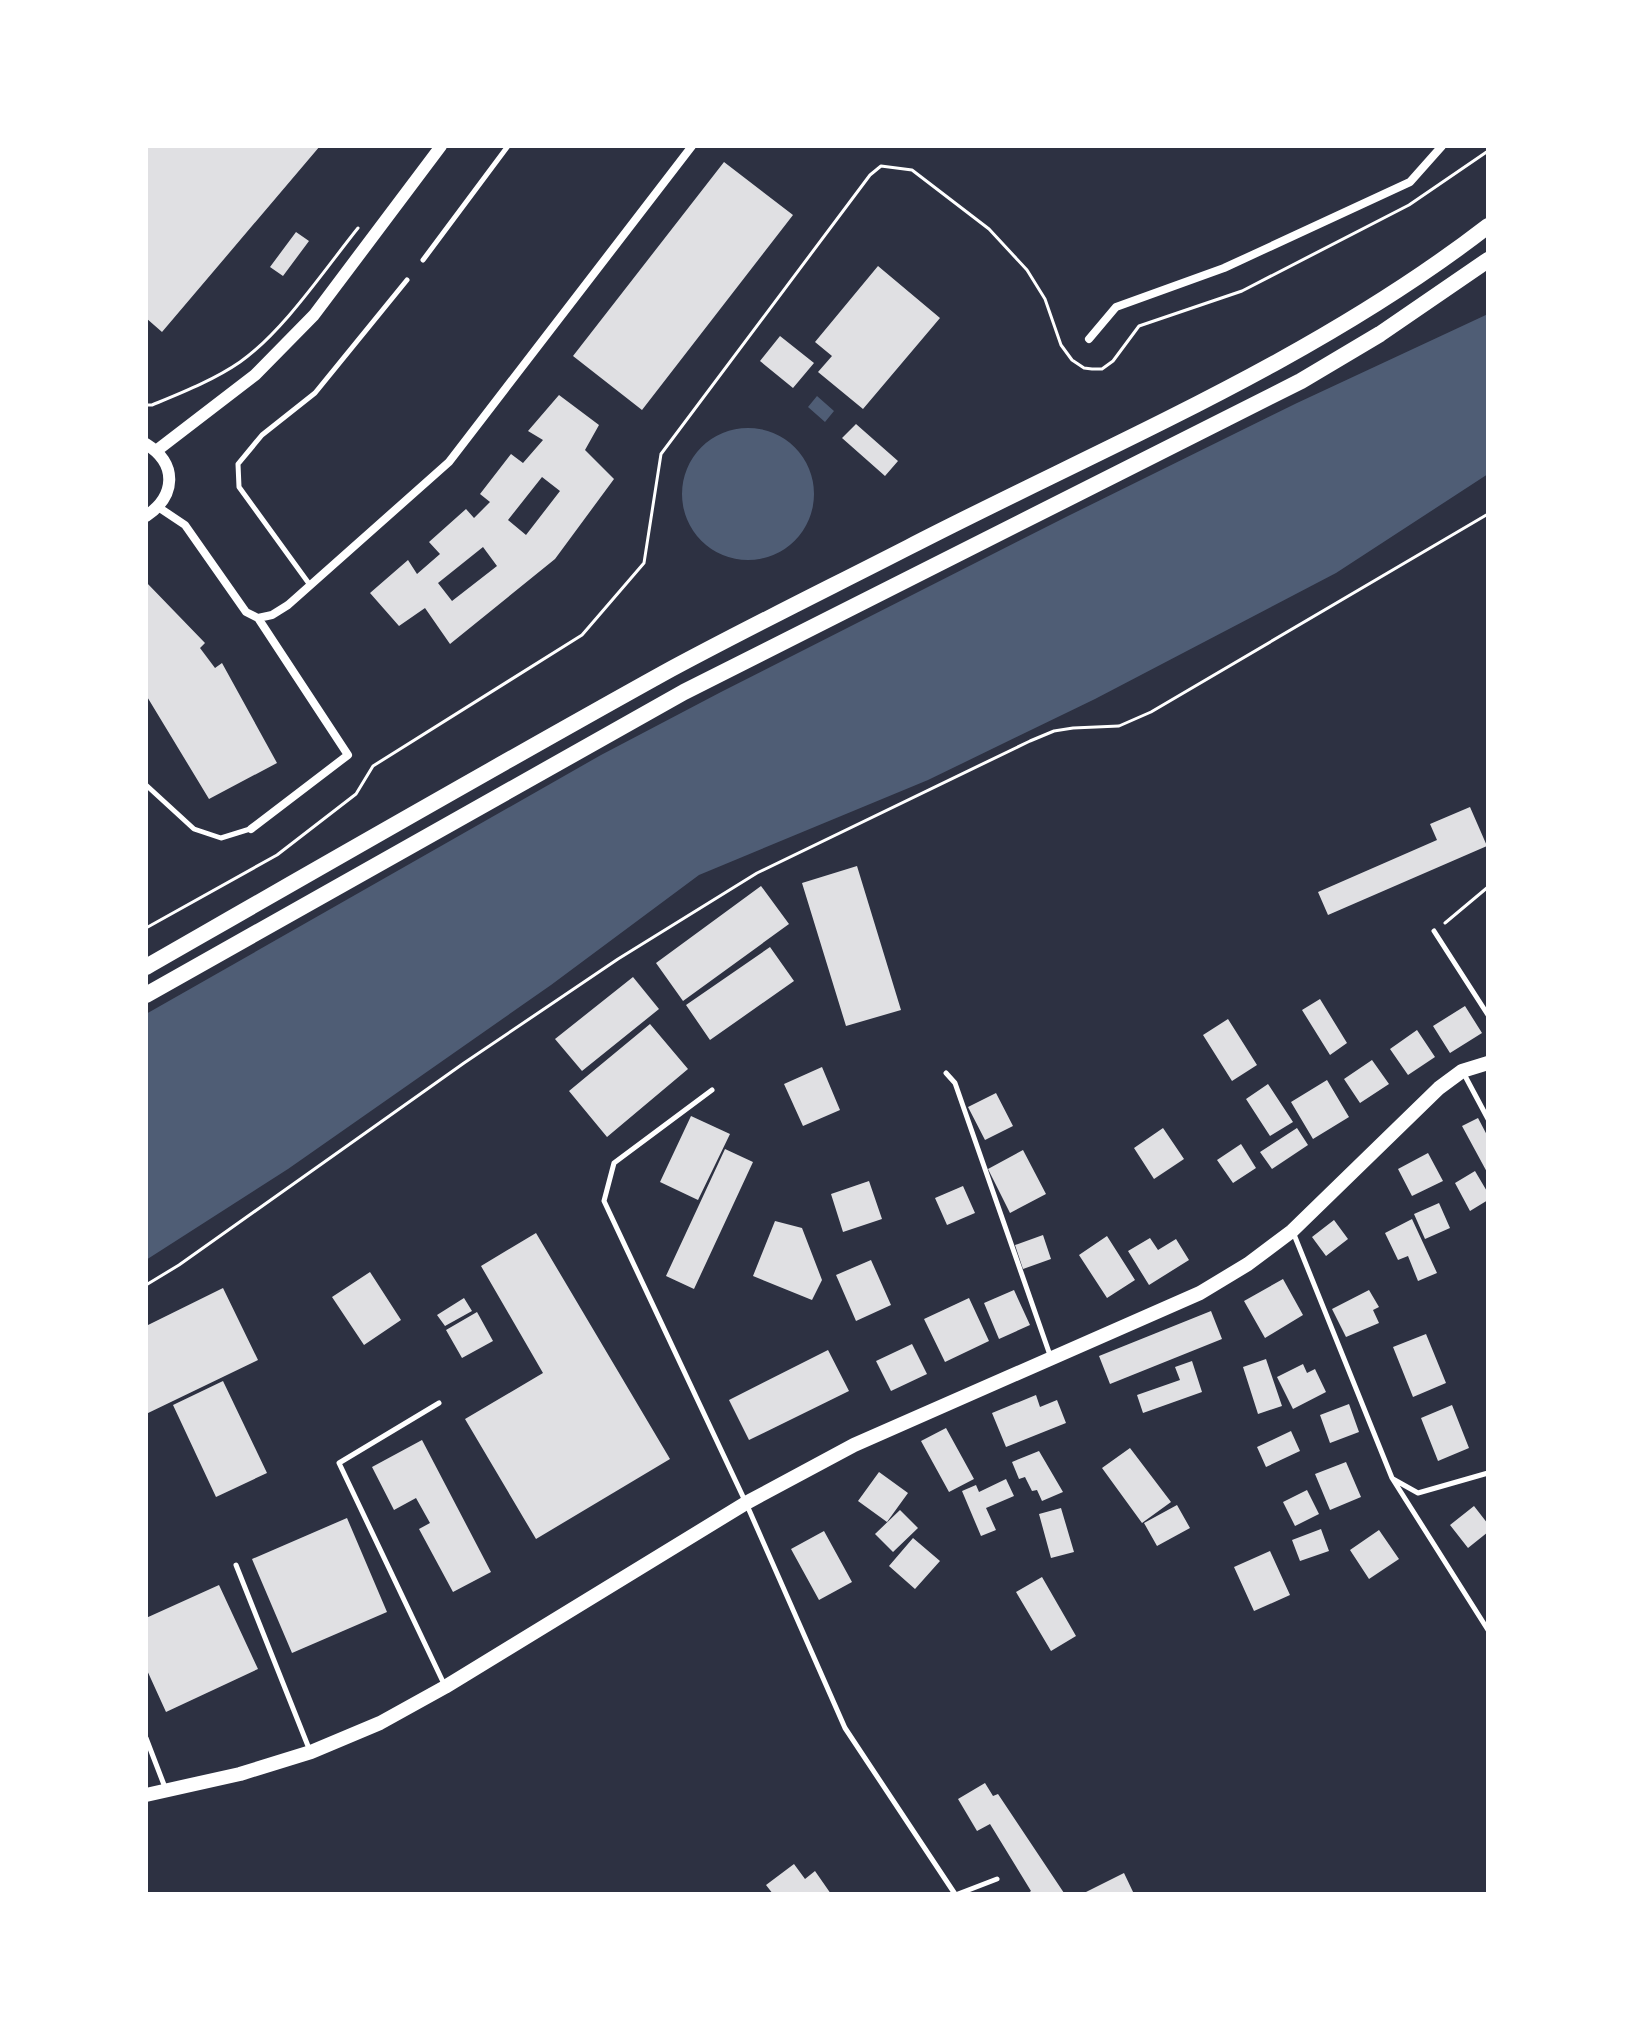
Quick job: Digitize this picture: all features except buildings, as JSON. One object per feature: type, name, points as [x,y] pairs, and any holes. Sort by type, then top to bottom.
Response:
[{"type":"highway","points":[[146,967],[666,672],[1258,374],[1449,257],[1488,226]]},
{"type":"highway","points":[[146,995],[684,692],[1301,381],[1380,334],[1488,260]]},
{"type":"main road","points":[[146,1795],[240,1774],[311,1752],[380,1723],[445,1687],[746,1503],[854,1445],[1200,1293],[1248,1264],[1292,1231],[1439,1088],[1462,1071],[1488,1063]]},
{"type":"street","points":[[146,516],[166,497],[169,472],[164,460],[151,448],[255,375],[314,315],[441,146]]},
{"type":"street","points":[[258,618],[272,615],[288,605],[449,462],[692,146]]},
{"type":"street","points":[[1089,339],[1116,307],[1224,268],[1410,182],[1442,146]]},
{"type":"street","points":[[158,507],[185,525],[246,612],[258,618],[348,755],[251,829]]},
{"type":"lane","points":[[423,260],[508,146]]},
{"type":"lane","points":[[310,585],[239,487],[238,464],[262,435],[315,393],[407,280]]},
{"type":"lane","points":[[146,785],[194,829],[221,838],[251,829]]},
{"type":"lane","points":[[1434,931],[1488,1015]]},
{"type":"lane","points":[[1462,1071],[1488,1119]]},
{"type":"lane","points":[[946,1073],[955,1083],[1051,1359]]},
{"type":"lane","points":[[712,1090],[614,1163],[604,1201],[746,1503],[845,1728],[957,1894],[997,1879]]},
{"type":"lane","points":[[1292,1231],[1392,1478],[1488,1630]]},
{"type":"lane","points":[[439,1403],[339,1463],[445,1687]]},
{"type":"lane","points":[[1392,1478],[1418,1493],[1488,1473]]},
{"type":"lane","points":[[236,1565],[311,1752]]},
{"type":"lane","points":[[146,1738],[166,1791]]},
{"type":"path","points":[[146,928],[277,855],[356,794],[373,766],[582,635],[644,563],[661,454],[870,175],[881,166],[912,170],[989,229],[1027,270],[1045,299],[1061,345],[1072,360],[1084,368],[1102,369],[1113,361],[1139,326],[1242,291],[1409,205],[1488,151]]},
{"type":"path","points":[[146,405],[187,390],[241,361],[305,295],[363,220]]},
{"type":"path","points":[[146,1285],[592,976],[757,873],[1054,731],[1119,726],[1151,712],[1488,514]]},
{"type":"path","points":[[1434,931],[1488,887]]},
{"type":"water","points":[[1488,314],[1488,474],[1336,573],[1095,699],[928,780],[699,875],[551,985],[288,1169],[146,1260],[146,1014],[601,755],[721,692],[1297,403]]},
{"type":"water","points":[[817,396],[834,411],[825,422],[808,407]]},
{"type":"water","points":[[748,428],[773,433],[795,447],[809,469],[814,494],[809,519],[795,541],[773,555],[748,560],[723,555],[701,541],[687,519],[682,494],[687,469],[701,447],[723,433]]}]
